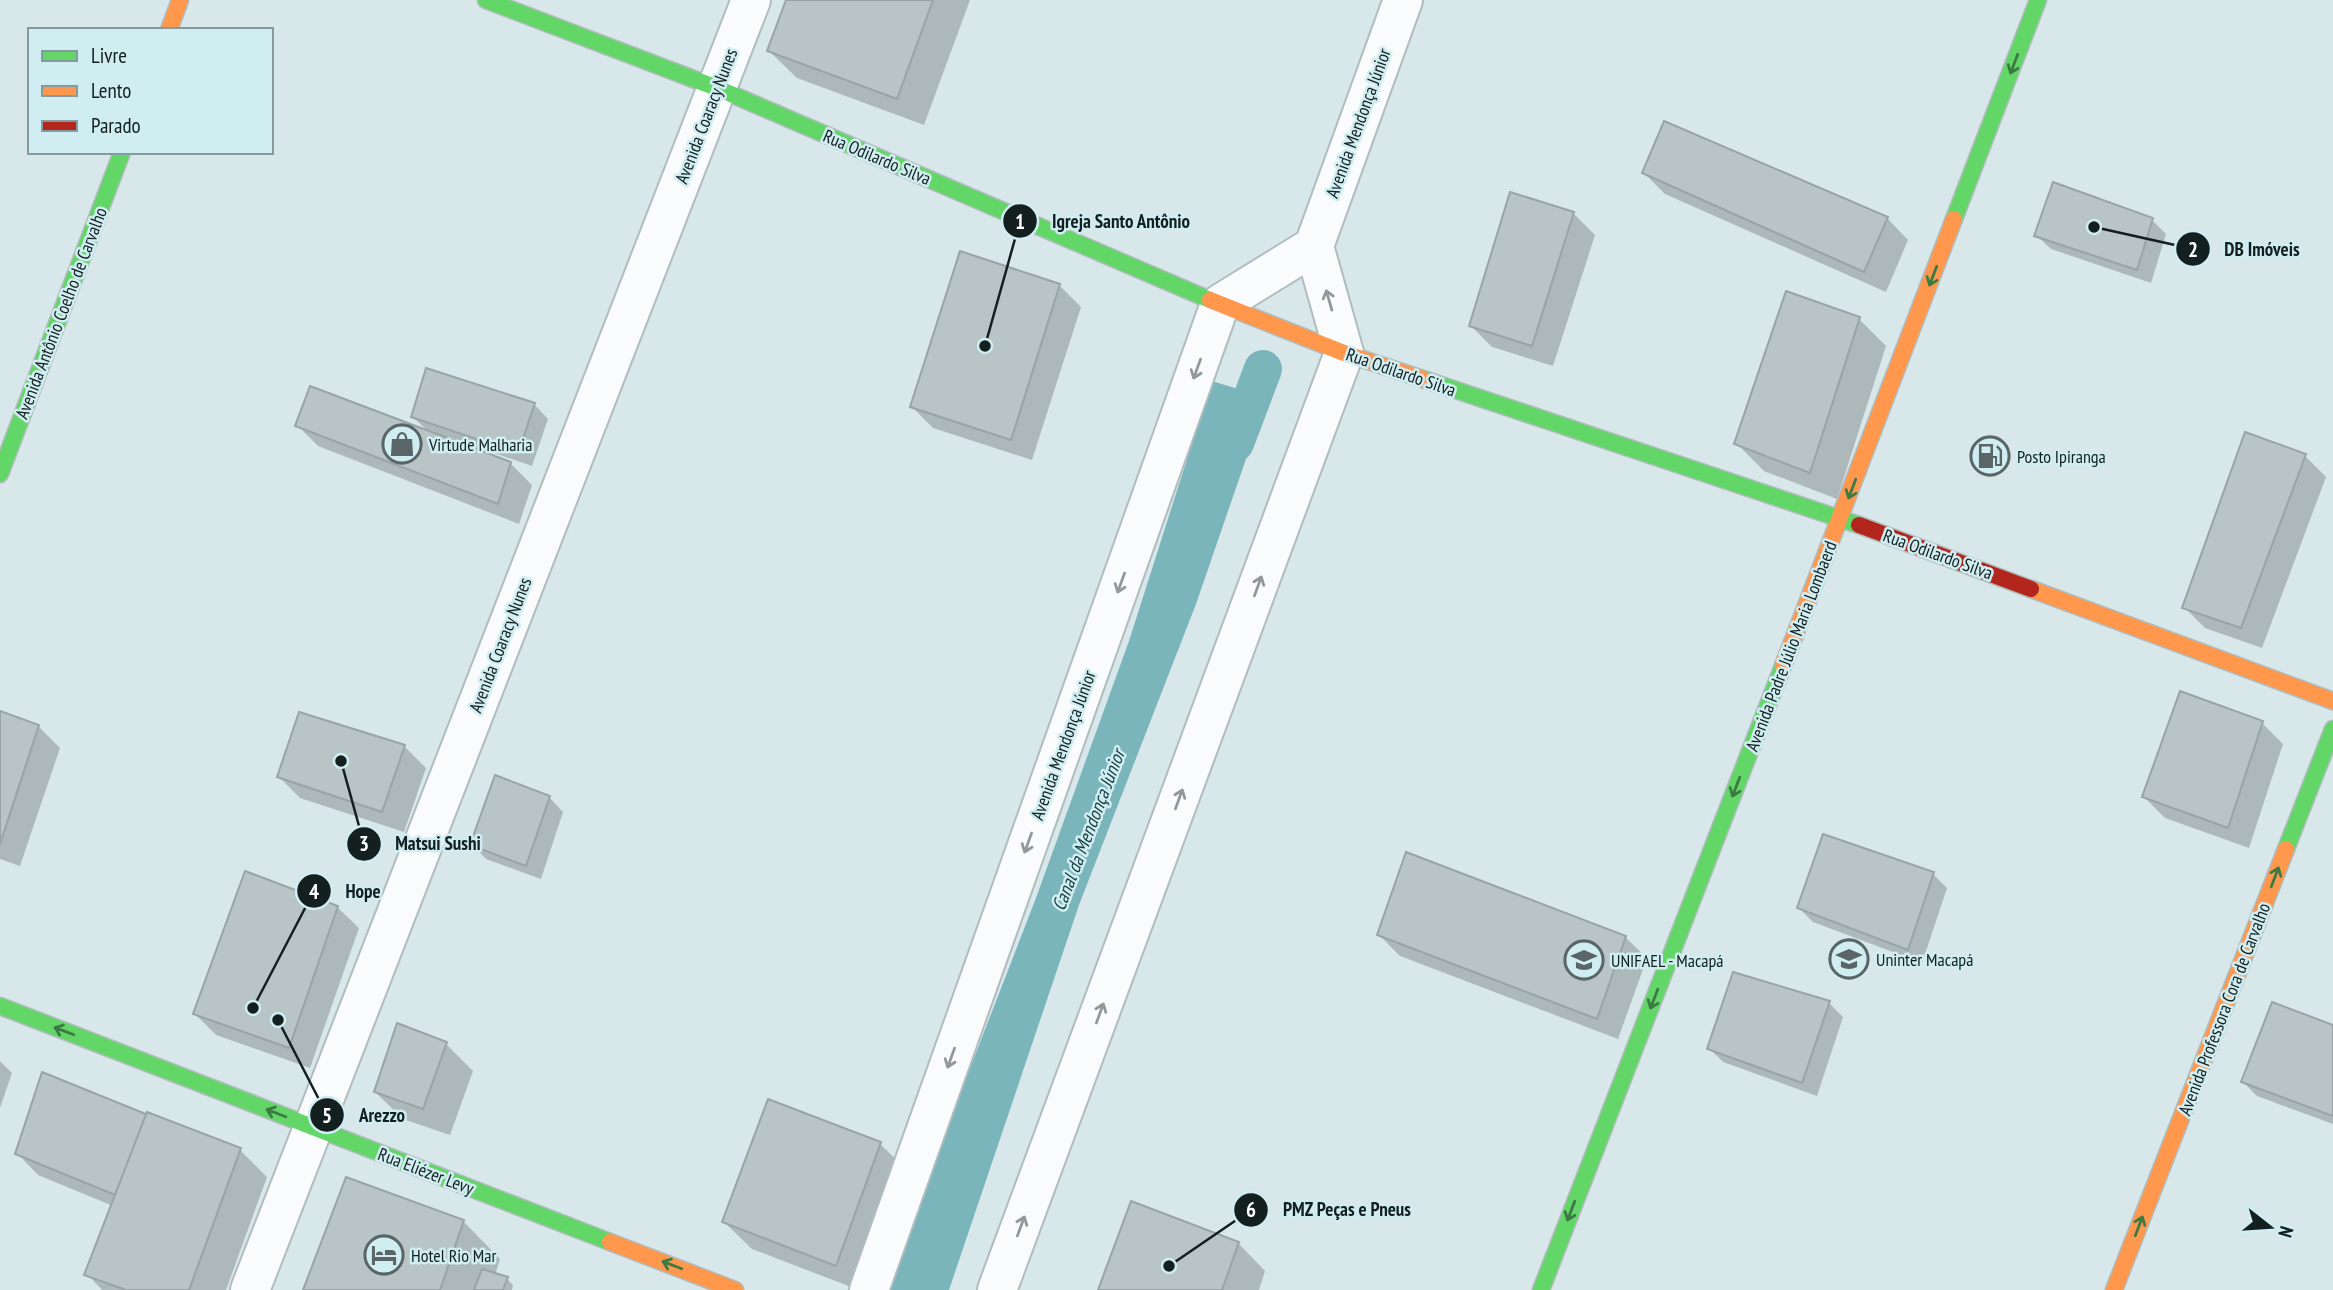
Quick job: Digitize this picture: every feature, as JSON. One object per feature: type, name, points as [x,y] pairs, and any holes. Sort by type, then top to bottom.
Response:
[{"type":"street","points":[[170,28],[180,0]]},
{"type":"street","name":"Rua Odilardo Silva","points":[[486,0],[716,88],[1220,304],[1344,353],[1840,518],[2333,701]]},
{"type":"street","name":"Avenida Coaracy Nunes","points":[[250,1290],[751,0]]},
{"type":"street","name":"Avenida Mendonça Júnior","points":[[1314,246],[1403,0]]},
{"type":"street","name":"Avenida Padre Júlio Maria Lombaerd","points":[[1541,1290],[2038,0]]},
{"type":"street","name":"Avenida Antônio Coelho de Carvalho","points":[[0,474],[121,154]]},
{"type":"street","points":[[997,1290],[1344,353],[1314,246],[1220,304]]},
{"type":"street","name":"Avenida Mendonça Júnior","points":[[869,1290],[1220,304]]},
{"type":"street","name":"Avenida Professora Cora de Carvalho","points":[[2114,1290],[2333,729]]},
{"type":"street","name":"Rua Eliézer Levy","points":[[0,1006],[735,1290]]},
{"type":"water","points":[[1212,381],[1267,398],[1196,604],[1079,905],[949,1290],[884,1290],[1036,898],[1129,641]]},
{"type":"building","points":[[786,0],[933,0],[897,99],[767,51]]},
{"type":"building","points":[[1664,121],[1888,217],[1864,272],[1642,173]]},
{"type":"building","points":[[2053,182],[2153,218],[2137,270],[2034,236]]},
{"type":"building","points":[[1510,192],[1574,212],[1532,346],[1469,326]]},
{"type":"building","points":[[960,251],[1060,284],[1011,440],[910,407]]},
{"type":"building","points":[[1786,291],[1860,317],[1810,473],[1734,444]]},
{"type":"building","points":[[426,368],[535,403],[518,453],[411,417]]},
{"type":"building","name":"Virtude Malharia","points":[[310,386],[511,462],[498,504],[295,426]]},
{"type":"building","points":[[2245,432],[2306,454],[2241,628],[2182,608]]},
{"type":"building","points":[[2180,691],[2263,721],[2228,828],[2142,797]]},
{"type":"building","points":[[0,711],[39,725],[0,844]]},
{"type":"building","points":[[299,712],[405,745],[382,812],[277,777]]},
{"type":"building","points":[[495,775],[550,796],[526,866],[470,845]]},
{"type":"building","points":[[1823,834],[1934,872],[1908,950],[1797,908]]},
{"type":"building","points":[[1406,852],[1626,936],[1597,1019],[1377,935]]},
{"type":"building","points":[[245,871],[338,906],[289,1048],[193,1014]]},
{"type":"building","points":[[1733,972],[1830,1001],[1802,1083],[1707,1049]]},
{"type":"building","points":[[2272,1002],[2333,1025],[2333,1116],[2241,1082]]},
{"type":"building","points":[[397,1023],[447,1042],[423,1109],[374,1092]]},
{"type":"building","points":[[42,1072],[146,1114],[115,1195],[15,1154]]},
{"type":"building","points":[[768,1099],[881,1142],[836,1266],[722,1222]]},
{"type":"building","points":[[147,1112],[241,1148],[189,1290],[126,1290],[84,1275]]},
{"type":"building","name":"Hotel Rio Mar","points":[[346,1177],[464,1220],[440,1290],[303,1290]]},
{"type":"building","points":[[1131,1201],[1239,1242],[1222,1290],[1098,1290]]},
{"type":"building","points":[[482,1269],[508,1277],[503,1290],[474,1290]]},
{"type":"waterway","name":"Canal da Mendonça Júnior","points":[[1235,443],[1263,369]]},
{"type":"traffic: fast","points":[[486,0],[717,88],[1210,300]]},
{"type":"traffic: fast","points":[[1954,219],[2038,0]]},
{"type":"traffic: fast","points":[[0,474],[121,154]]},
{"type":"traffic: fast","points":[[1423,379],[1859,525]]},
{"type":"traffic: fast","points":[[1541,1290],[1783,666]]},
{"type":"traffic: fast","points":[[2286,849],[2333,729]]},
{"type":"traffic: fast","points":[[0,1006],[610,1242]]},
{"type":"traffic: slow","points":[[170,28],[180,0]]},
{"type":"traffic: slow","points":[[1783,666],[1954,219]]},
{"type":"traffic: slow","points":[[1210,300],[1344,353],[1423,379]]},
{"type":"traffic: slow","points":[[2031,589],[2333,701]]},
{"type":"traffic: slow","points":[[2114,1290],[2286,849]]},
{"type":"traffic: slow","points":[[610,1242],[735,1290]]},
{"type":"traffic: jam","points":[[1859,525],[2031,589]]},
{"type":"place","name":"DB Imóveis","points":[[2094,227]]},
{"type":"place","name":"Igreja Santo Antônio","points":[[985,346]]},
{"type":"place","name":"Virtude Malharia","points":[[402,444]]},
{"type":"place","name":"Posto Ipiranga","points":[[1990,456]]},
{"type":"place","name":"Matsui Sushi","points":[[341,761]]},
{"type":"place","name":"Uninter Macapá","points":[[1849,959]]},
{"type":"place","name":"UNIFAEL - Macapá","points":[[1584,960]]},
{"type":"place","name":"Hope","points":[[253,1008]]},
{"type":"place","name":"Arezzo","points":[[278,1020]]},
{"type":"place","name":"Hotel Rio Mar","points":[[384,1255]]},
{"type":"place","name":"PMZ Peças e Pneus","points":[[1169,1266]]}]
